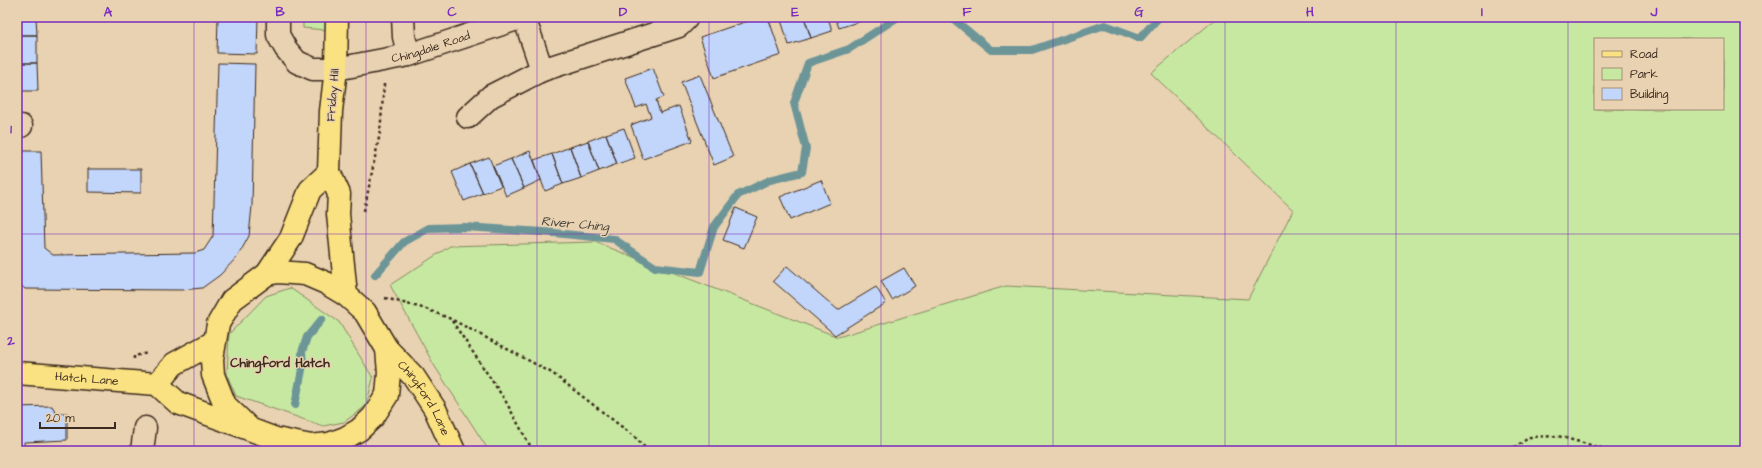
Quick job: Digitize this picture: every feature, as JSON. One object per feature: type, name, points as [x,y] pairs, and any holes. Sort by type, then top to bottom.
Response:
[{"type":"main road","name":"Friday Hill","points":[[337,17],[336,69],[331,110],[329,172],[339,194],[338,214],[346,295]]},
{"type":"main road","points":[[250,429],[225,405],[217,389],[213,375],[212,359],[218,324],[232,300],[266,274],[291,238],[310,190],[329,172]]},
{"type":"main road","name":"Chingford Lane","points":[[266,274],[278,272],[305,274],[326,283],[346,295],[365,312],[388,349],[414,377],[435,409],[454,451]]},
{"type":"main road","points":[[214,342],[174,364],[158,384],[178,403],[250,429],[302,445],[329,444],[345,438],[359,430],[374,417],[387,395],[389,374],[388,349]]},
{"type":"main road","name":"Hatch Lane","points":[[17,373],[158,384]]},
{"type":"street","name":"Chingdale Road","points":[[278,17],[278,36],[286,49],[297,62],[313,69],[336,69],[409,55],[523,17]]},
{"type":"street","points":[[403,17],[404,38],[409,55]]},
{"type":"street","points":[[523,17],[542,70]]},
{"type":"street","points":[[468,117],[492,96],[542,70],[678,26],[686,19],[686,17]]},
{"type":"street","points":[[142,451],[145,428]]},
{"type":"path","points":[[362,216],[380,133],[384,82]]},
{"type":"path","points":[[381,297],[426,309],[451,320],[552,373],[635,437],[648,451]]},
{"type":"path","points":[[451,320],[505,400],[533,451]]},
{"type":"path","points":[[1509,451],[1530,437],[1558,436],[1612,451]]},
{"type":"green space","points":[[303,17],[326,17],[325,30],[303,28]]},
{"type":"green space","points":[[1218,17],[1745,17],[1745,451],[489,451],[434,365],[390,285],[450,246],[595,242],[838,337],[1006,286],[1248,299],[1293,210],[1151,73]]},
{"type":"green space","points":[[290,288],[339,322],[373,378],[366,406],[344,422],[323,426],[236,396],[227,375],[229,334],[266,296]]},
{"type":"building","points":[[17,17],[36,17],[37,35],[17,35]]},
{"type":"building","points":[[218,17],[258,17],[257,54],[217,53]]},
{"type":"building","points":[[760,17],[768,17],[781,55],[714,78],[700,37]]},
{"type":"building","points":[[780,17],[804,17],[811,38],[789,45]]},
{"type":"building","points":[[804,17],[828,17],[832,31],[811,38]]},
{"type":"building","points":[[835,17],[873,17],[839,28]]},
{"type":"building","points":[[17,35],[37,35],[37,63],[17,63]]},
{"type":"building","points":[[17,63],[37,63],[38,91],[17,91]]},
{"type":"building","points":[[218,63],[255,64],[252,206],[249,236],[238,256],[220,275],[202,288],[182,290],[25,289],[17,282],[17,151],[41,151],[44,248],[53,255],[195,253],[204,250],[213,236]]},
{"type":"building","points":[[653,68],[664,97],[656,100],[660,113],[679,106],[692,141],[643,159],[631,125],[651,117],[646,104],[636,108],[625,78]]},
{"type":"building","points":[[700,75],[733,157],[714,165],[681,82]]},
{"type":"building","points":[[624,128],[635,158],[617,164],[606,134]]},
{"type":"building","points":[[606,134],[617,164],[599,171],[588,141]]},
{"type":"building","points":[[588,141],[599,171],[581,178],[570,147]]},
{"type":"building","points":[[570,147],[581,178],[563,184],[552,154]]},
{"type":"building","points":[[530,151],[541,180],[524,188],[511,159]]},
{"type":"building","points":[[552,154],[563,184],[545,191],[534,160]]},
{"type":"building","points":[[489,157],[501,186],[483,193],[470,164]]},
{"type":"building","points":[[511,159],[524,188],[506,196],[493,166]]},
{"type":"building","points":[[470,164],[483,193],[464,201],[452,172]]},
{"type":"building","points":[[88,169],[141,169],[141,193],[88,192]]},
{"type":"building","points":[[821,180],[830,203],[790,220],[780,197]]},
{"type":"building","points":[[736,208],[757,217],[744,248],[723,240]]},
{"type":"building","points":[[787,266],[838,310],[876,287],[886,303],[835,335],[773,281]]},
{"type":"building","points":[[904,268],[915,286],[892,300],[881,281]]},
{"type":"building","points":[[52,406],[56,413],[67,413],[67,440],[24,442],[24,451],[17,451],[17,407]]},
{"type":"waterway","name":"River Ching","points":[[375,275],[404,242],[429,228],[465,227],[544,232],[614,239],[655,267],[700,272],[714,227],[738,195],[770,180],[802,172],[806,148],[794,103],[808,63],[849,49],[898,17]]},
{"type":"waterway","name":"River Ching","points":[[951,17],[991,50],[1032,50],[1105,25],[1140,38],[1159,17]]},
{"type":"waterway","name":"River Ching","points":[[295,405],[303,365],[302,352],[307,337],[322,319]]},
{"type":"district","name":"Chingford Hatch","points":[[280,363]]}]
